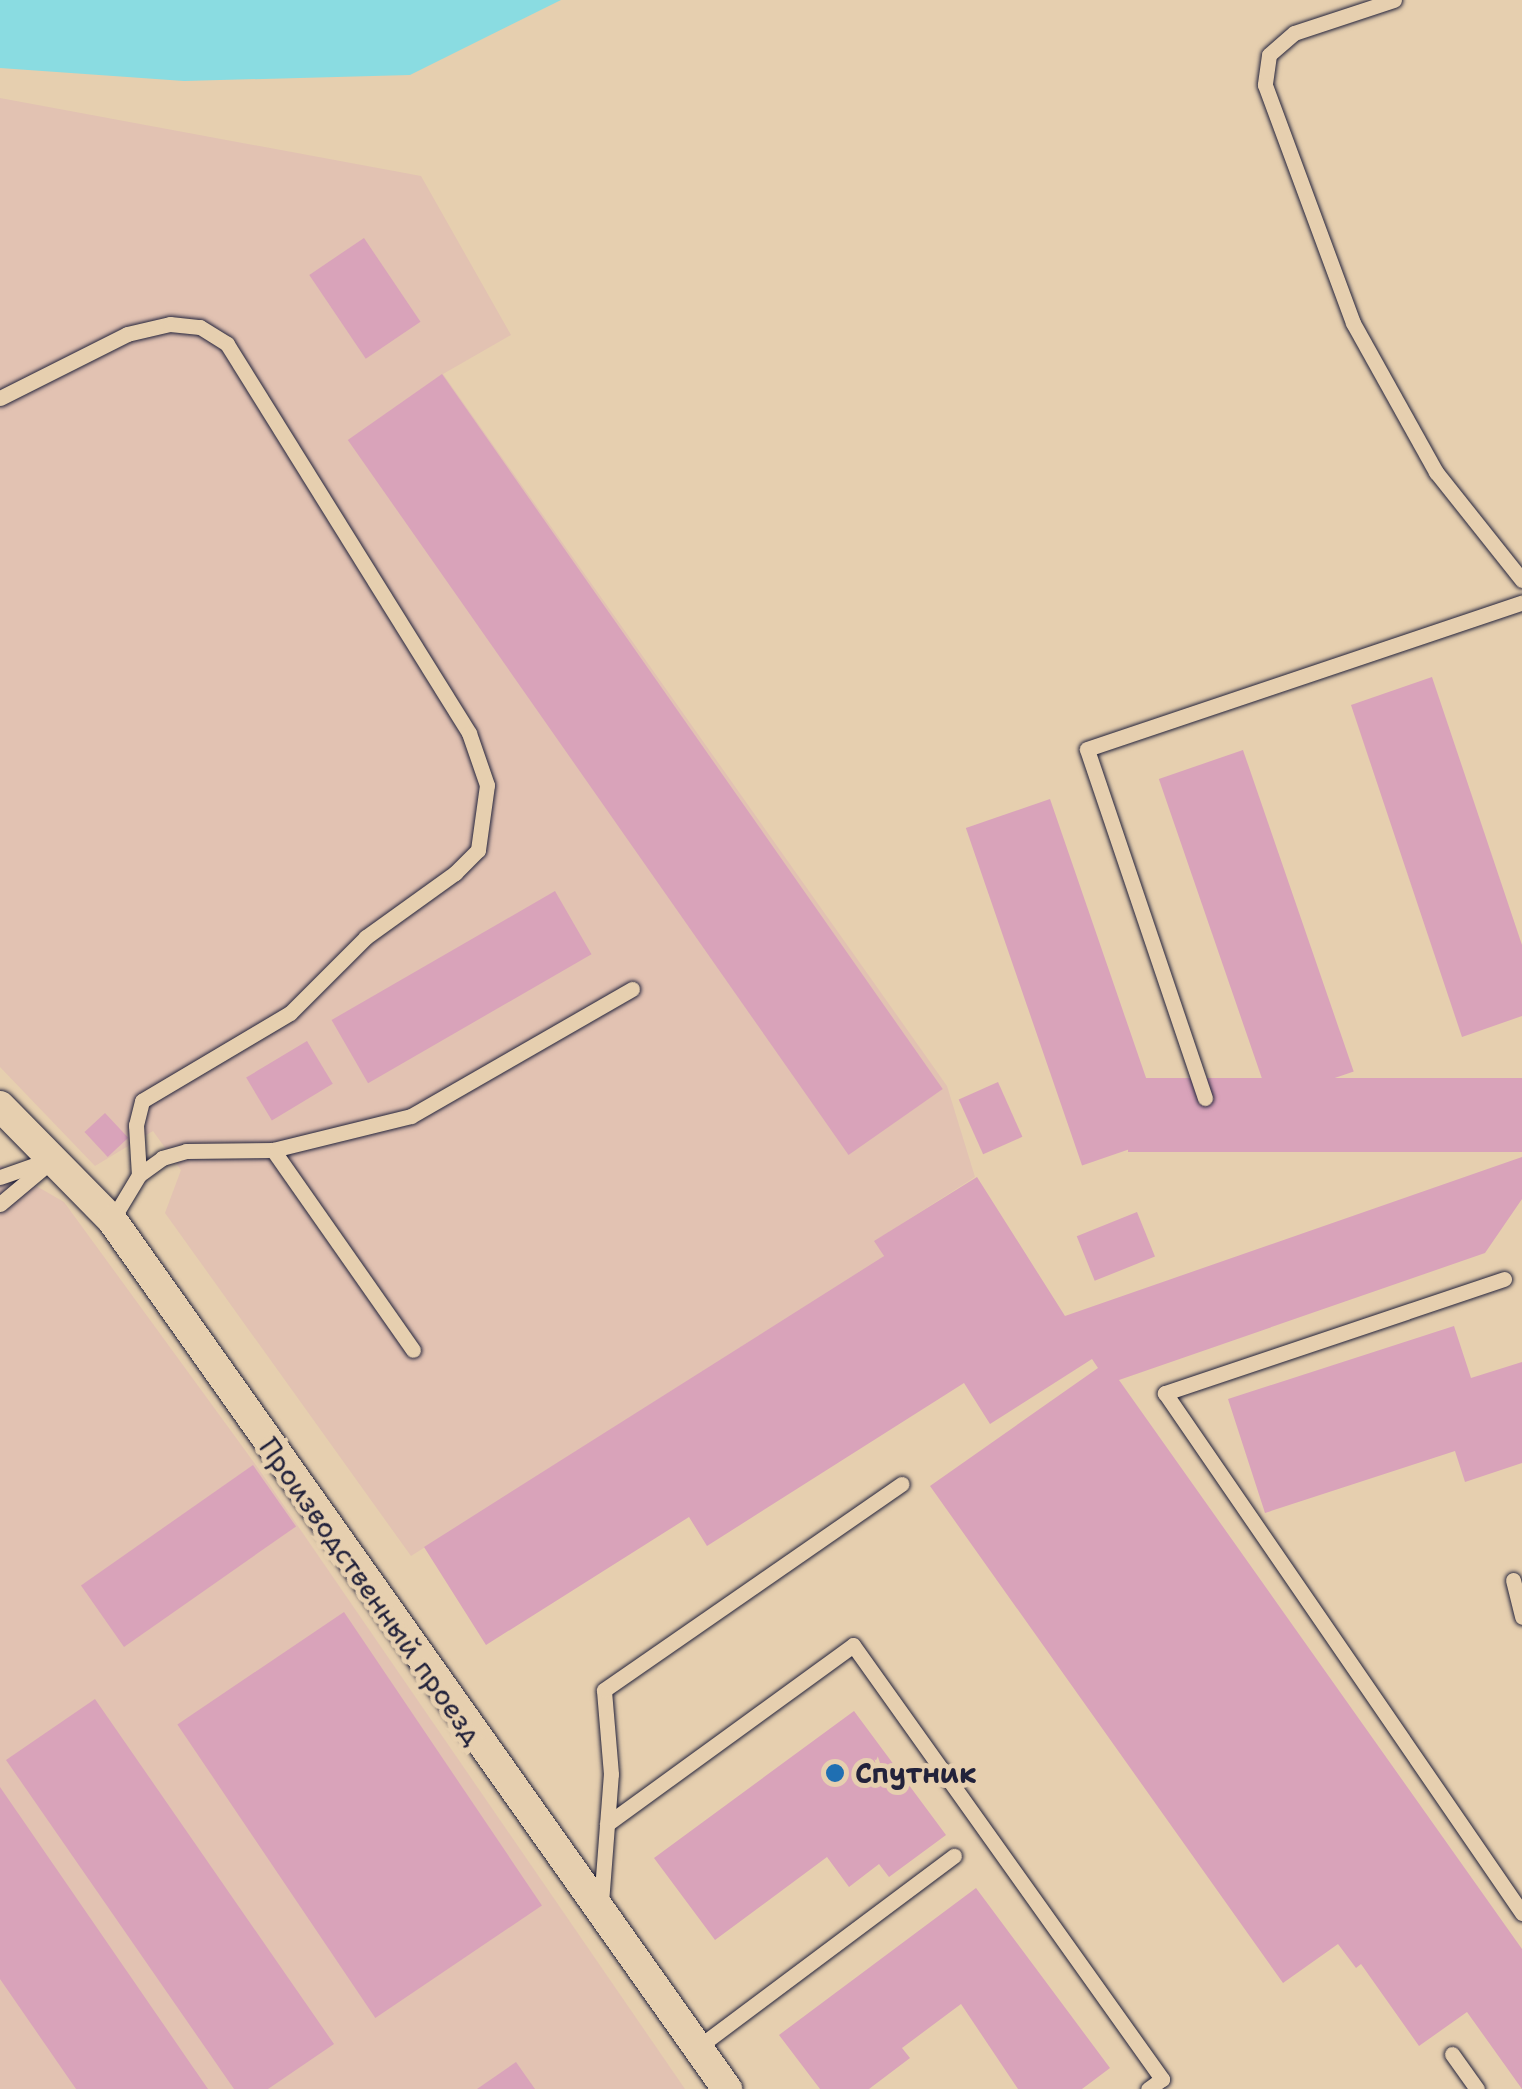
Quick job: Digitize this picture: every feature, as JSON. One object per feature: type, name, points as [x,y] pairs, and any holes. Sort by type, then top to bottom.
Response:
[{"type":"street","name":"Производственный проезд","points":[[0,1106],[112,1220],[600,1917],[727,2089]]},
{"type":"lane","points":[[1394,0],[1294,33],[1269,55],[1265,85],[1353,323],[1436,472],[1522,580]]},
{"type":"lane","points":[[0,398],[126,334],[170,324],[200,326],[228,344],[468,734],[487,785],[478,850],[455,873],[366,937],[290,1014],[142,1101],[139,1175],[112,1220]]},
{"type":"lane","points":[[1205,1098],[1087,749],[1522,603]]},
{"type":"lane","points":[[139,1175],[186,1151],[273,1150],[411,1116],[632,989]]},
{"type":"lane","points":[[273,1150],[414,1350]]},
{"type":"lane","points":[[0,1177],[55,1158]]},
{"type":"lane","points":[[0,1204],[55,1158]]},
{"type":"lane","points":[[1504,1279],[1165,1393],[1522,1914]]},
{"type":"lane","points":[[600,1917],[611,1774],[604,1690],[902,1484]]},
{"type":"lane","points":[[1512,1580],[1522,1617]]},
{"type":"lane","points":[[607,1824],[853,1644],[1162,2078],[1148,2089]]},
{"type":"lane","points":[[697,2048],[954,1856]]},
{"type":"lane","points":[[1452,2054],[1477,2089]]},
{"type":"shaded area","points":[[0,98],[421,176],[511,335],[443,374],[947,1086],[975,1177],[875,1241],[884,1256],[411,1556],[165,1213],[181,1170],[153,1131],[95,1166],[0,1067]]},
{"type":"shaded area","points":[[0,1165],[64,1202],[258,1468],[685,2089],[0,2089]]},
{"type":"water","points":[[0,0],[561,0],[410,75],[184,81],[0,68]]},
{"type":"building","points":[[364,238],[420,322],[366,359],[309,275]]},
{"type":"building","points":[[442,374],[943,1089],[849,1155],[348,440]]},
{"type":"building","points":[[1432,677],[1522,945],[1522,1016],[1462,1037],[1351,705]]},
{"type":"building","points":[[1243,750],[1354,1071],[1270,1100],[1159,779]]},
{"type":"building","points":[[1050,799],[1166,1137],[1082,1166],[966,828]]},
{"type":"building","points":[[555,891],[592,954],[368,1083],[332,1020]]},
{"type":"building","points":[[307,1041],[333,1084],[272,1120],[246,1078]]},
{"type":"building","points":[[1128,1078],[1522,1078],[1522,1152],[1128,1152]]},
{"type":"building","points":[[998,1082],[1022,1137],[983,1154],[959,1099]]},
{"type":"building","points":[[105,1113],[128,1138],[108,1157],[85,1132]]},
{"type":"building","points":[[1522,1157],[1522,1199],[1485,1253],[1119,1380],[1522,1949],[1522,2089],[1467,2012],[1419,2046],[1361,1964],[1356,1968],[1338,1944],[1283,1983],[930,1486],[1098,1368],[1092,1359],[990,1424],[964,1383],[707,1546],[689,1517],[486,1645],[424,1547],[884,1256],[874,1241],[977,1177],[1065,1316]]},
{"type":"building","points":[[1137,1212],[1155,1257],[1095,1281],[1077,1236]]},
{"type":"building","points":[[1454,1326],[1471,1378],[1522,1362],[1522,1463],[1465,1482],[1455,1451],[1265,1513],[1228,1399]]},
{"type":"building","points":[[253,1465],[296,1526],[124,1647],[81,1585]]},
{"type":"building","points":[[344,1612],[542,1905],[375,2018],[177,1724]]},
{"type":"building","points":[[95,1699],[334,2044],[268,2089],[234,2089],[6,1760]]},
{"type":"building","name":"Спутник","points":[[854,1711],[946,1835],[889,1877],[879,1864],[849,1887],[827,1857],[715,1940],[654,1858]]},
{"type":"building","points":[[0,1787],[208,2089],[76,2089],[0,1979]]},
{"type":"building","points":[[976,1888],[1110,2068],[1082,2089],[1018,2089],[961,2004],[902,2048],[910,2058],[869,2089],[820,2089],[779,2035]]},
{"type":"building","points":[[516,2062],[535,2089],[477,2089]]},
{"type":"place","name":"Спутник","points":[[835,1773]]}]
